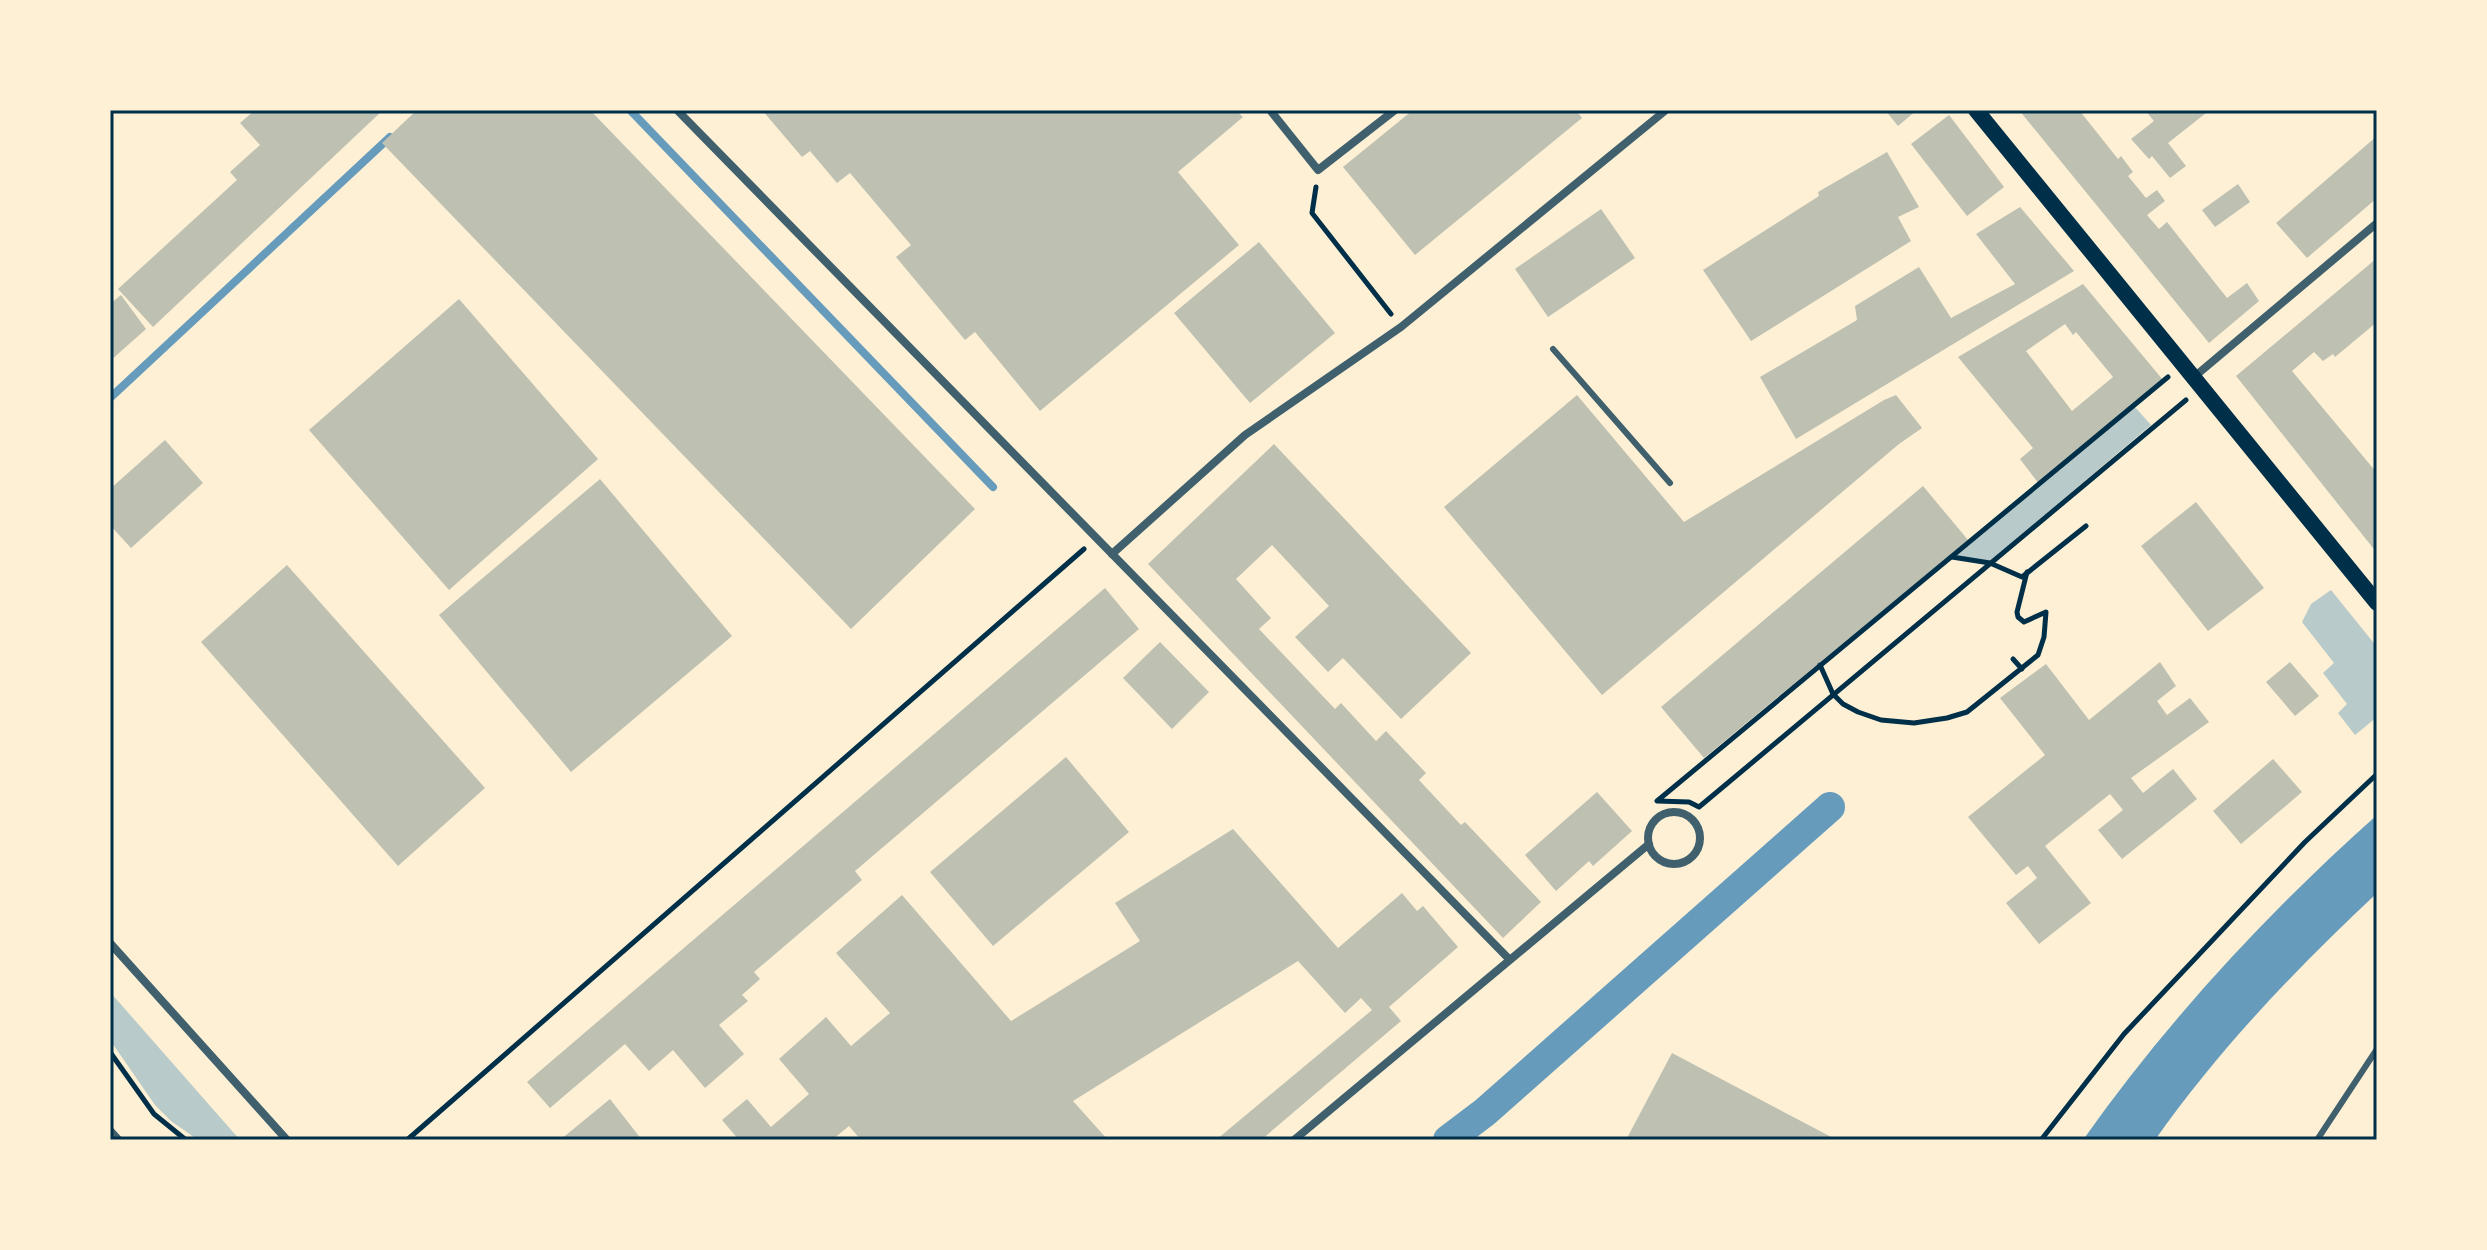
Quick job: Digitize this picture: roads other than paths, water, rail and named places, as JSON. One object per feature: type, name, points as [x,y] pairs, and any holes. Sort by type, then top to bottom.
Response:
[{"type":"main road","points":[[1976,110],[2377,603]]},
{"type":"street","points":[[677,110],[1509,959]]},
{"type":"street","points":[[1270,110],[1318,170],[1395,110]]},
{"type":"street","points":[[1112,554],[1245,435],[1401,327],[1666,110]]},
{"type":"street","points":[[2194,377],[2377,223]]},
{"type":"street","points":[[1673,812],[1689,817],[1699,831],[1700,840],[1693,856],[1677,864],[1661,860],[1649,844],[1653,824],[1665,814],[1673,812]]},
{"type":"street","points":[[1294,1140],[1649,844]]},
{"type":"street","points":[[110,943],[287,1140]]},
{"type":"lane","points":[[1553,349],[1670,483]]},
{"type":"lane","points":[[2317,1140],[2377,1049]]},
{"type":"lane","points":[[110,1129],[120,1140]]},
{"type":"water","points":[[2377,815],[2377,893],[2260,1011],[2205,1074],[2155,1140],[2083,1140],[2149,1052],[2221,969],[2297,890]]},
{"type":"waterway","points":[[630,110],[993,487]]},
{"type":"waterway","points":[[110,398],[390,137]]},
{"type":"waterway","points":[[1448,1140],[1485,1112],[1830,807]]}]
